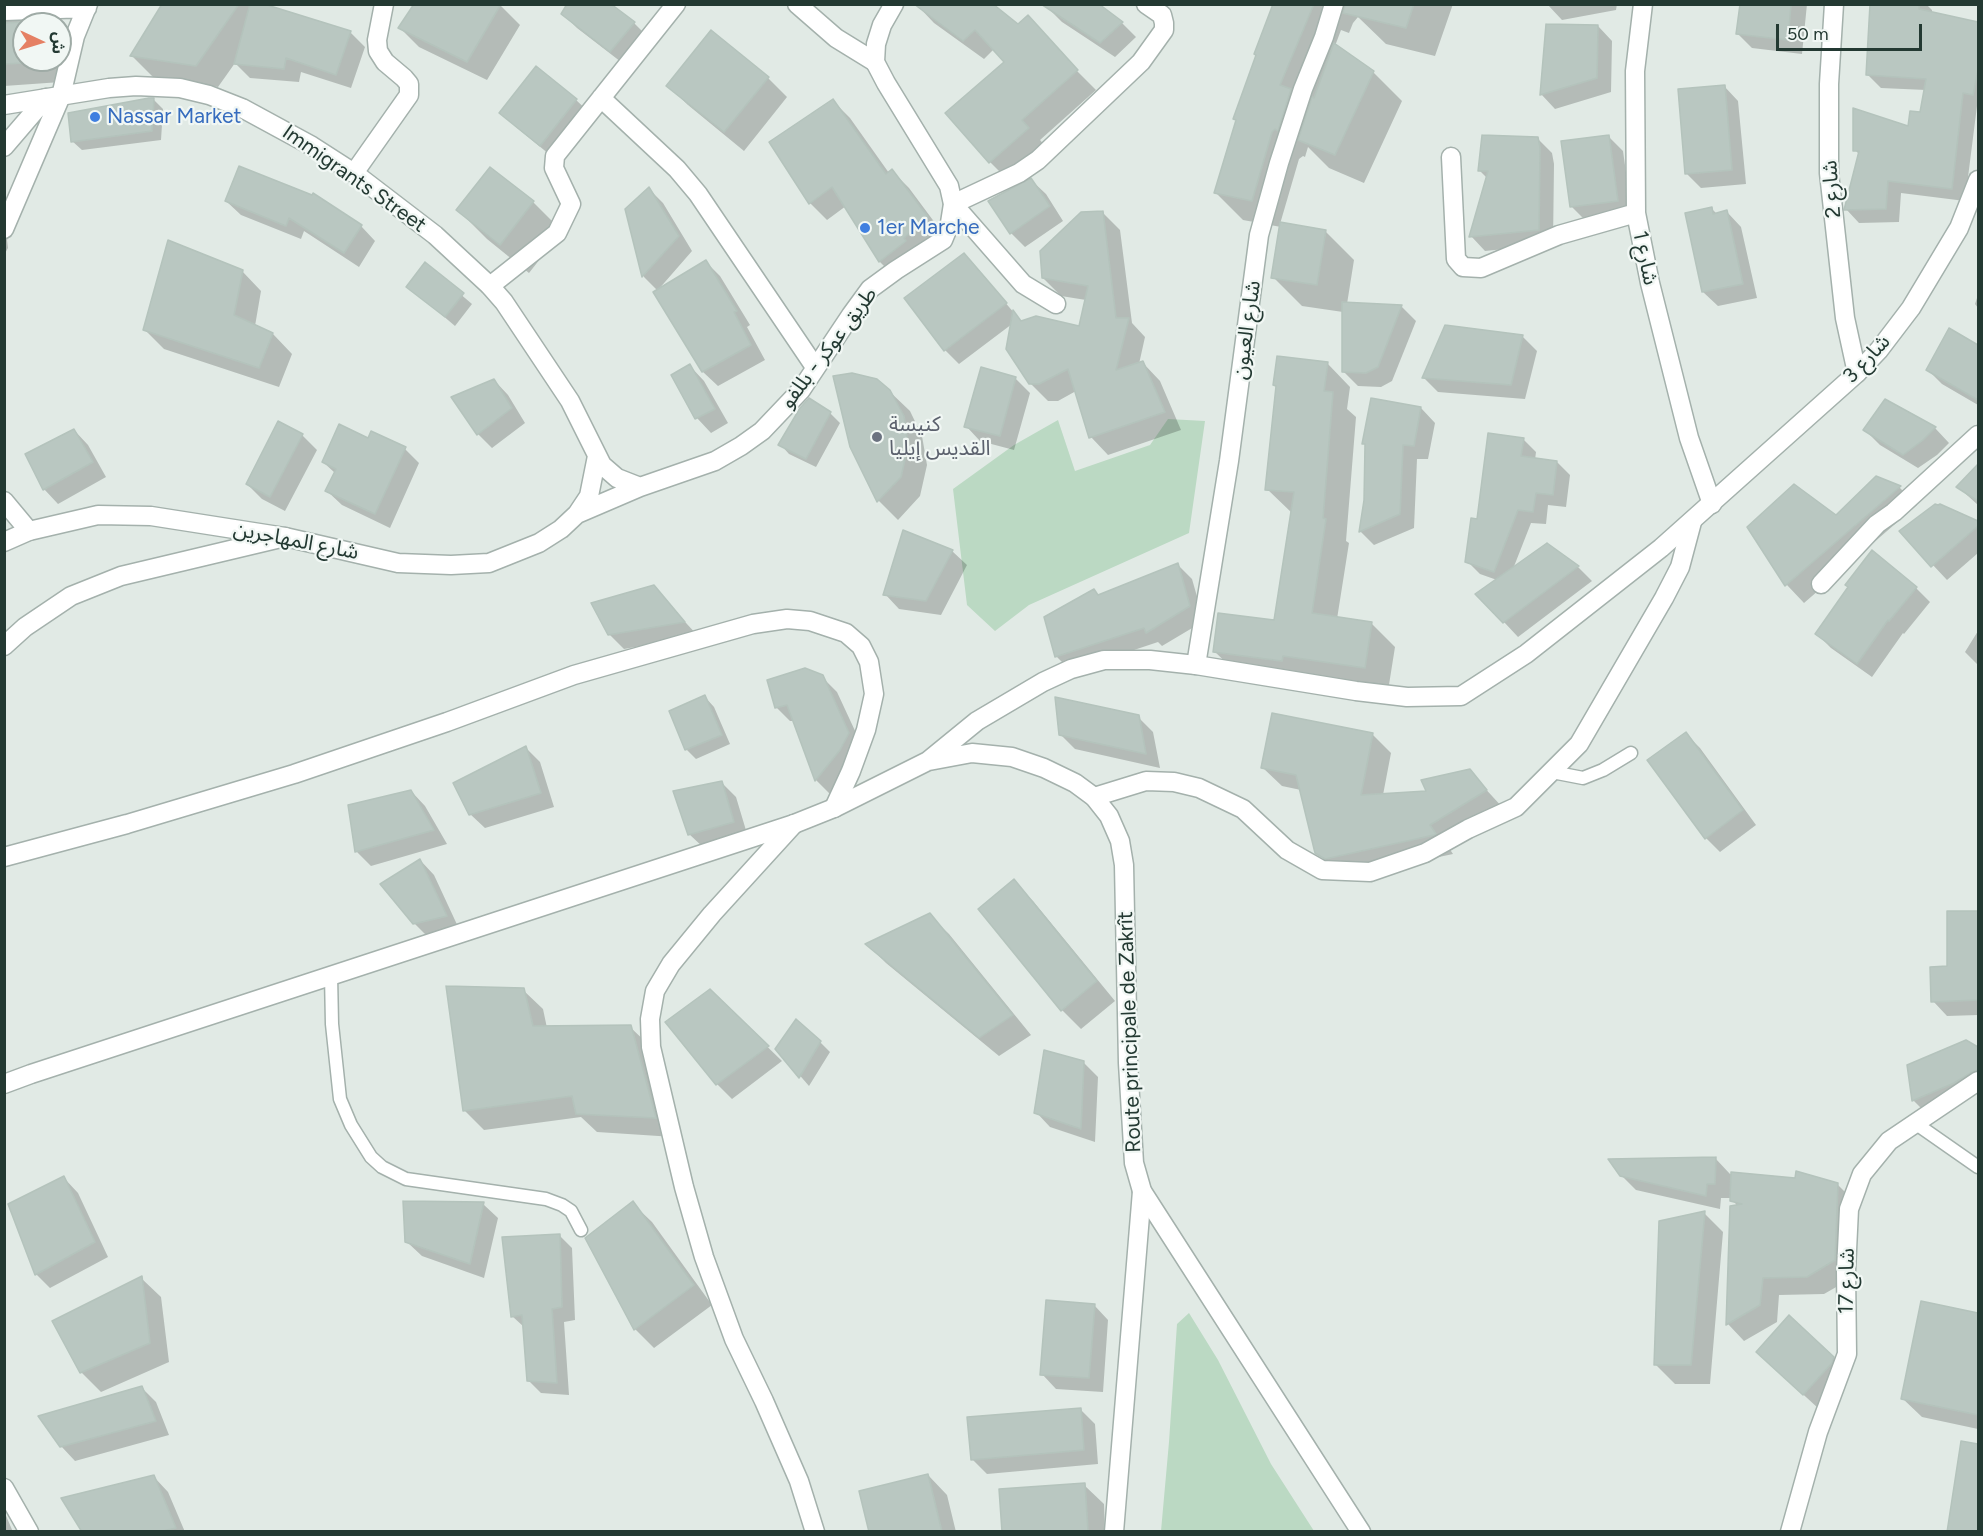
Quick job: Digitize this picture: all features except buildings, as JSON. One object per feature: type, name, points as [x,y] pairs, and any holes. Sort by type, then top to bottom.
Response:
[{"type":"street","points":[[354,174],[409,95],[409,84],[385,62],[378,51],[377,40],[384,4]]},
{"type":"street","points":[[490,286],[557,233],[571,204],[554,168],[555,156],[676,4]]},
{"type":"street","points":[[797,4],[836,38],[875,62],[949,186],[954,204],[1023,284],[1056,304]]},
{"type":"street","points":[[875,62],[876,44],[882,25],[894,4]]},
{"type":"street","points":[[954,204],[1019,173],[1038,160],[1141,62],[1164,30],[1162,15],[1146,4]]},
{"type":"street","name":"شارع العيون","points":[[1196,665],[1229,461],[1259,236],[1279,163],[1334,4]]},
{"type":"street","name":"شارع 1","points":[[1643,4],[1635,71],[1636,213],[1650,283],[1689,438],[1712,504]]},
{"type":"street","name":"شارع 2","points":[[1834,4],[1829,84],[1829,173],[1845,318],[1857,373]]},
{"type":"street","points":[[4,11],[87,6],[4,229]]},
{"type":"street","name":"Immigrants Street","points":[[4,105],[136,86],[180,88],[209,95],[280,127],[354,174],[435,235],[490,286],[504,302],[570,401],[597,456],[608,472],[640,487]]},
{"type":"street","points":[[4,147],[53,97]]},
{"type":"street","points":[[601,98],[677,169],[698,194],[815,367]]},
{"type":"street","points":[[1451,157],[1456,259],[1463,267],[1481,268],[1559,235],[1636,213]]},
{"type":"street","name":"شارع 3","points":[[928,761],[977,722],[1043,682],[1071,669],[1104,660],[1150,660],[1196,665],[1356,691],[1407,696],[1461,696],[1526,654],[1661,548],[1857,373],[1879,350],[1911,308],[1959,228],[1978,180]]},
{"type":"street","name":"طريق عوكر - بللفو","points":[[640,487],[715,461],[741,447],[762,431],[801,390],[870,289],[942,240],[950,223],[954,204]]},
{"type":"street","points":[[1821,584],[1877,524],[1978,435]]},
{"type":"street","name":"شارع المهاجرين","points":[[4,542],[29,531],[98,514],[140,515],[285,537],[398,563],[450,565],[489,563],[539,543],[561,529],[577,514],[584,505],[591,488],[597,456]]},
{"type":"street","name":"شارع المهاجرين","points":[[577,514],[640,487]]},
{"type":"street","points":[[4,501],[29,531]]},
{"type":"street","points":[[1094,796],[1146,781],[1174,782],[1199,788],[1243,809],[1287,850],[1322,870],[1370,872],[1425,853],[1468,829],[1516,807],[1579,744],[1680,567],[1692,522]]},
{"type":"street","points":[[4,646],[25,627],[71,596],[121,576],[285,537]]},
{"type":"street","points":[[4,857],[127,824],[294,774],[447,722],[574,675],[753,624],[787,619],[810,621],[846,633],[861,646],[869,662],[874,694],[866,730],[834,808]]},
{"type":"street","name":"Route principale de Zakrît","points":[[928,761],[972,753],[1012,757],[1044,768],[1076,783],[1094,796],[1109,816],[1120,841],[1124,865],[1128,1063],[1134,1163],[1142,1191],[1361,1532]]},
{"type":"street","points":[[4,1084],[794,824],[834,808],[928,761]]},
{"type":"street","points":[[794,824],[712,914],[671,964],[655,991],[650,1019],[651,1047],[684,1187],[704,1257],[734,1339],[799,1481],[815,1532]]},
{"type":"street","name":"شارع 17","points":[[1790,1532],[1818,1432],[1847,1354],[1846,1271],[1850,1209],[1862,1174],[1889,1141],[1978,1081]]},
{"type":"street","points":[[1114,1532],[1142,1191]]},
{"type":"street","points":[[4,1488],[29,1532]]},
{"type":"lane","points":[[1552,772],[1583,778],[1603,770],[1631,753]]},
{"type":"lane","points":[[331,975],[332,1024],[340,1100],[351,1125],[371,1157],[382,1167],[406,1179],[546,1199],[571,1211],[581,1230]]},
{"type":"lane","points":[[1915,1123],[1978,1167]]},
{"type":"green space","points":[[1168,419],[1205,421],[1189,533],[1029,605],[995,631],[967,605],[953,489],[1014,445],[1058,420],[1075,471],[1150,445]]},
{"type":"green space","points":[[1189,1313],[1218,1360],[1271,1464],[1314,1531],[1161,1531],[1177,1324]]},
{"type":"place","name":"Nassar Market","points":[[95,117]]},
{"type":"place","name":"1er Marche","points":[[865,228]]},
{"type":"place","name":"كنيسة القديس إيليا","points":[[877,437]]}]
